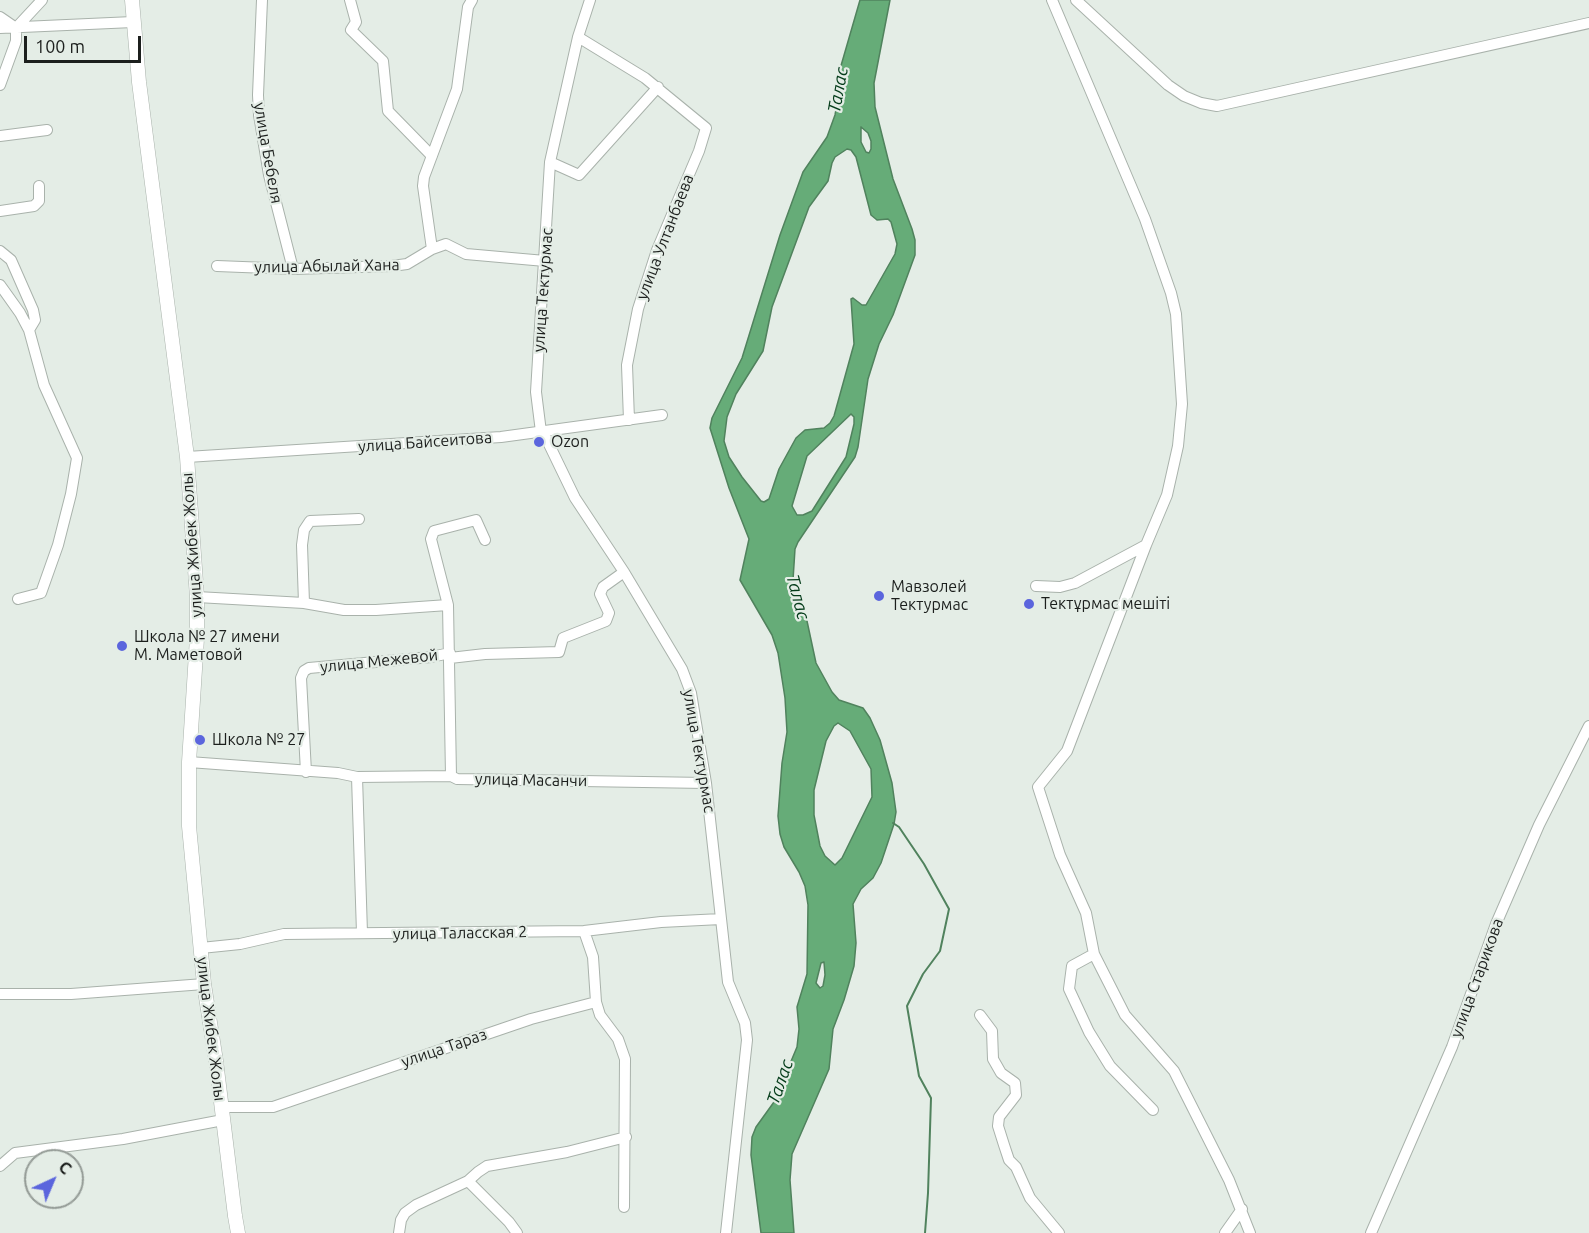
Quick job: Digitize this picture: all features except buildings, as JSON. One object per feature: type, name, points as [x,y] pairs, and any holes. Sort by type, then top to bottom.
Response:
[{"type":"main road","name":"улица Жибек Жолы","points":[[132,0],[187,457],[197,597],[197,638],[189,762],[189,826],[204,984],[238,1233]]},
{"type":"street","points":[[0,85],[16,41],[16,28],[42,0]]},
{"type":"street","name":"улица Бебеля","points":[[262,0],[259,115],[268,175],[293,269]]},
{"type":"street","points":[[350,0],[356,22],[351,30],[383,61],[388,111],[432,156]]},
{"type":"street","points":[[472,0],[468,7],[457,89],[424,177],[423,186],[432,249],[446,244],[466,254],[545,261]]},
{"type":"street","name":"улица Тектурмас","points":[[590,0],[578,37],[550,162],[536,392],[541,432],[575,498],[624,572],[682,669],[691,693],[706,783],[728,982],[745,1023],[747,1040],[726,1233]]},
{"type":"street","points":[[1052,0],[1145,219],[1171,293],[1176,314],[1182,404],[1178,446],[1167,495],[1067,750],[1038,787],[1060,855],[1086,913],[1094,954],[1125,1015],[1174,1071],[1242,1209],[1250,1233]]},
{"type":"street","points":[[1076,0],[1168,86],[1192,100],[1217,106],[1589,23]]},
{"type":"street","points":[[0,17],[16,28]]},
{"type":"street","points":[[0,28],[133,22]]},
{"type":"street","points":[[550,162],[579,175],[658,87],[627,65],[578,37]]},
{"type":"street","name":"улица Ултанбаева","points":[[629,420],[627,365],[638,309],[657,250],[699,151],[706,128],[658,87]]},
{"type":"street","points":[[0,136],[47,130]]},
{"type":"street","points":[[0,211],[34,206],[39,201],[39,186]]},
{"type":"street","name":"улица Абылай Хана","points":[[218,266],[293,269],[407,264],[432,249]]},
{"type":"street","points":[[0,251],[11,260],[33,310],[35,320],[29,330]]},
{"type":"street","points":[[0,285],[29,330],[44,385],[77,458],[58,545],[41,592],[18,599]]},
{"type":"street","name":"улица Байсеитова","points":[[187,457],[501,437],[662,415]]},
{"type":"street","points":[[304,603],[302,545],[304,530],[310,521],[359,519]]},
{"type":"street","points":[[451,776],[448,605],[431,538],[434,531],[476,520],[485,540]]},
{"type":"street","points":[[1036,586],[1060,587],[1074,583],[1146,545]]},
{"type":"street","points":[[450,656],[559,652],[563,638],[606,621],[609,613],[600,594],[603,587],[624,572]]},
{"type":"street","points":[[197,597],[304,603],[344,610],[448,605]]},
{"type":"street","name":"улица Межевой","points":[[306,772],[301,678],[304,671],[309,668],[450,656]]},
{"type":"street","name":"улица Старикова","points":[[1371,1233],[1452,1047],[1496,924],[1539,825],[1589,726]]},
{"type":"street","name":"улица Масанчи","points":[[189,762],[338,773],[357,777],[451,776],[457,779],[706,783]]},
{"type":"street","points":[[357,777],[362,933]]},
{"type":"street","name":"улица Таласская 2","points":[[201,948],[240,944],[284,934],[584,932],[660,922],[721,919]]},
{"type":"street","points":[[584,932],[593,957],[596,1002],[600,1015],[618,1040],[626,1059],[624,1208]]},
{"type":"street","points":[[1094,954],[1072,966],[1069,989],[1089,1032],[1110,1066],[1153,1110]]},
{"type":"street","points":[[0,994],[70,994],[204,984]]},
{"type":"street","name":"улица Тараз","points":[[0,1166],[15,1153],[123,1139],[222,1114],[273,1107],[531,1019],[596,1002]]},
{"type":"street","points":[[980,1015],[992,1031],[993,1059],[1000,1073],[1015,1083],[1016,1095],[999,1117],[998,1126],[1009,1160],[1016,1167],[1030,1198],[1059,1233]]},
{"type":"street","points":[[399,1233],[405,1213],[416,1205],[468,1181],[486,1166],[567,1152],[626,1137]]},
{"type":"street","points":[[468,1181],[517,1233]]},
{"type":"street","points":[[1225,1233],[1242,1209]]},
{"type":"water","name":"Талас","points":[[860,0],[890,0],[874,83],[875,107],[893,179],[915,240],[915,255],[893,315],[879,344],[868,379],[855,457],[798,542],[795,549],[793,580],[794,594],[807,621],[816,663],[839,700],[863,708],[880,740],[892,783],[896,812],[881,863],[873,878],[861,889],[853,904],[856,943],[854,966],[833,1029],[829,1069],[792,1154],[790,1180],[794,1233],[761,1233],[751,1155],[752,1137],[756,1127],[774,1102],[797,1047],[799,1029],[797,1007],[807,974],[808,905],[805,886],[784,847],[780,834],[778,816],[787,732],[785,698],[778,653],[772,635],[740,580],[749,539],[729,488],[710,428],[712,418],[742,358],[780,235],[803,172],[827,137],[838,99],[836,83]],"holes":[[[861,127],[868,133],[871,141],[869,153],[866,152],[861,142]],[[847,149],[851,150],[856,157],[871,215],[877,220],[888,219],[891,222],[897,244],[895,254],[866,305],[851,299],[854,344],[834,416],[824,428],[805,430],[796,438],[779,469],[769,499],[764,502],[742,477],[729,457],[724,441],[727,417],[736,394],[763,351],[772,307],[809,207],[828,181],[835,157]],[[851,414],[854,417],[846,457],[812,511],[797,515],[792,506],[807,456]],[[838,723],[850,731],[871,769],[872,797],[842,858],[835,865],[825,856],[820,846],[814,815],[814,790],[826,741]],[[824,962],[823,986],[820,988],[816,983],[821,963]]]},
{"type":"waterway","points":[[893,823],[899,827],[924,864],[949,909],[940,951],[923,974],[907,1006],[919,1076],[931,1098],[925,1233]]},
{"type":"place","name":"Ozon","points":[[539,442]]},
{"type":"place","name":"Мавзолей Тектурмас","points":[[879,596]]},
{"type":"place","name":"Тектұрмас мешіті","points":[[1029,604]]},
{"type":"place","name":"Школа № 27 имени М. Маметовой","points":[[122,646]]},
{"type":"place","name":"Школа № 27","points":[[200,740]]}]
